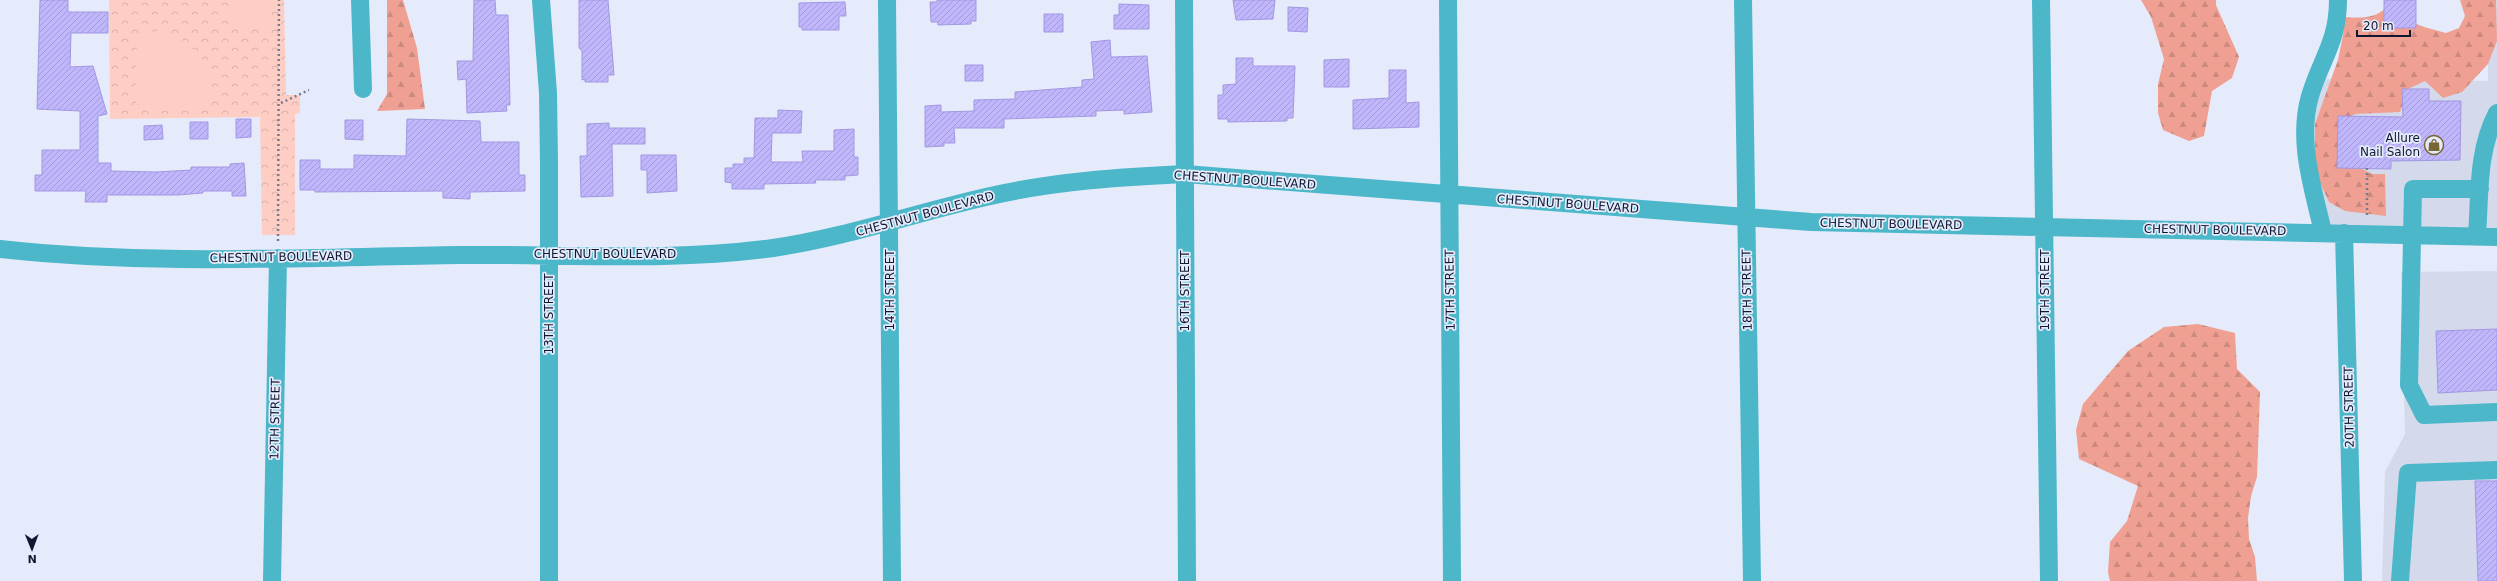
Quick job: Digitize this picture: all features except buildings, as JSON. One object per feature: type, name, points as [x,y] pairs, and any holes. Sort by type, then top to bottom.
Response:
[{"type":"street","points":[[360,0],[363,89]]},
{"type":"street","name":"13TH STREET","points":[[542,0],[548,93],[549,581]]},
{"type":"street","name":"14TH STREET","points":[[887,0],[892,581]]},
{"type":"street","name":"16TH STREET","points":[[1184,0],[1187,581]]},
{"type":"street","name":"17TH STREET","points":[[1448,0],[1448,195],[1452,581]]},
{"type":"street","name":"18TH STREET","points":[[1743,0],[1752,581]]},
{"type":"street","name":"19TH STREET","points":[[2041,0],[2049,581]]},
{"type":"street","points":[[2323,232],[2308,165],[2306,138],[2310,96],[2333,41],[2338,0]]},
{"type":"street","points":[[2477,236],[2480,189],[2487,133],[2497,113]]},
{"type":"street","name":"CHESTNUT BOULEVARD","points":[[0,249],[87,257],[278,258],[549,254],[639,255],[735,252],[832,238],[980,198],[1052,184],[1093,179],[1185,174],[1811,222],[2497,237]]},
{"type":"street","points":[[2480,189],[2413,189],[2409,385],[2424,415],[2497,412]]},
{"type":"street","name":"20TH STREET","points":[[2344,233],[2354,581]]},
{"type":"street","name":"12TH STREET","points":[[272,581],[278,258]]},
{"type":"street","points":[[2400,581],[2408,473],[2497,470]]},
{"type":"path","points":[[278,258],[280,103],[279,0]]},
{"type":"path","points":[[280,103],[309,90]]},
{"type":"path","points":[[2367,168],[2367,215]]},
{"type":"shaded area","points":[[2488,0],[2497,0],[2497,237],[2323,232],[2308,165],[2317,79],[2488,81]]},
{"type":"shaded area","points":[[2497,271],[2497,581],[2382,581],[2385,472],[2405,434],[2401,272]]},
{"type":"green space","points":[[109,0],[284,0],[286,95],[300,95],[300,113],[295,114],[295,235],[262,235],[260,117],[110,119]]},
{"type":"green space","points":[[230,0],[271,0],[270,29],[230,29]]},
{"type":"green space","points":[[387,0],[403,0],[417,48],[425,109],[377,111],[387,94]]},
{"type":"green space","points":[[2141,0],[2216,0],[2216,5],[2239,57],[2232,78],[2212,91],[2204,136],[2189,141],[2163,130],[2158,113],[2158,84],[2164,59],[2151,17]]},
{"type":"green space","points":[[2460,0],[2496,0],[2497,41],[2488,64],[2462,92],[2443,98],[2425,81],[2408,89],[2400,112],[2355,114],[2342,122],[2355,165],[2372,174],[2385,174],[2386,216],[2345,211],[2329,202],[2315,172],[2315,124],[2338,60],[2345,17],[2368,17],[2377,14],[2387,7],[2400,17],[2424,27],[2446,33],[2459,28],[2465,16]]},
{"type":"green space","points":[[161,30],[185,43],[195,51],[203,61],[212,83],[210,110],[147,111],[136,103],[137,34]]},
{"type":"green space","points":[[2198,324],[2235,333],[2237,369],[2260,392],[2257,477],[2251,496],[2248,518],[2249,539],[2255,557],[2257,581],[2110,581],[2108,572],[2110,542],[2127,521],[2138,486],[2079,459],[2076,430],[2083,404],[2128,351],[2164,327]]},
{"type":"place","name":"Allure Nail Salon","points":[[2434,145]]}]
